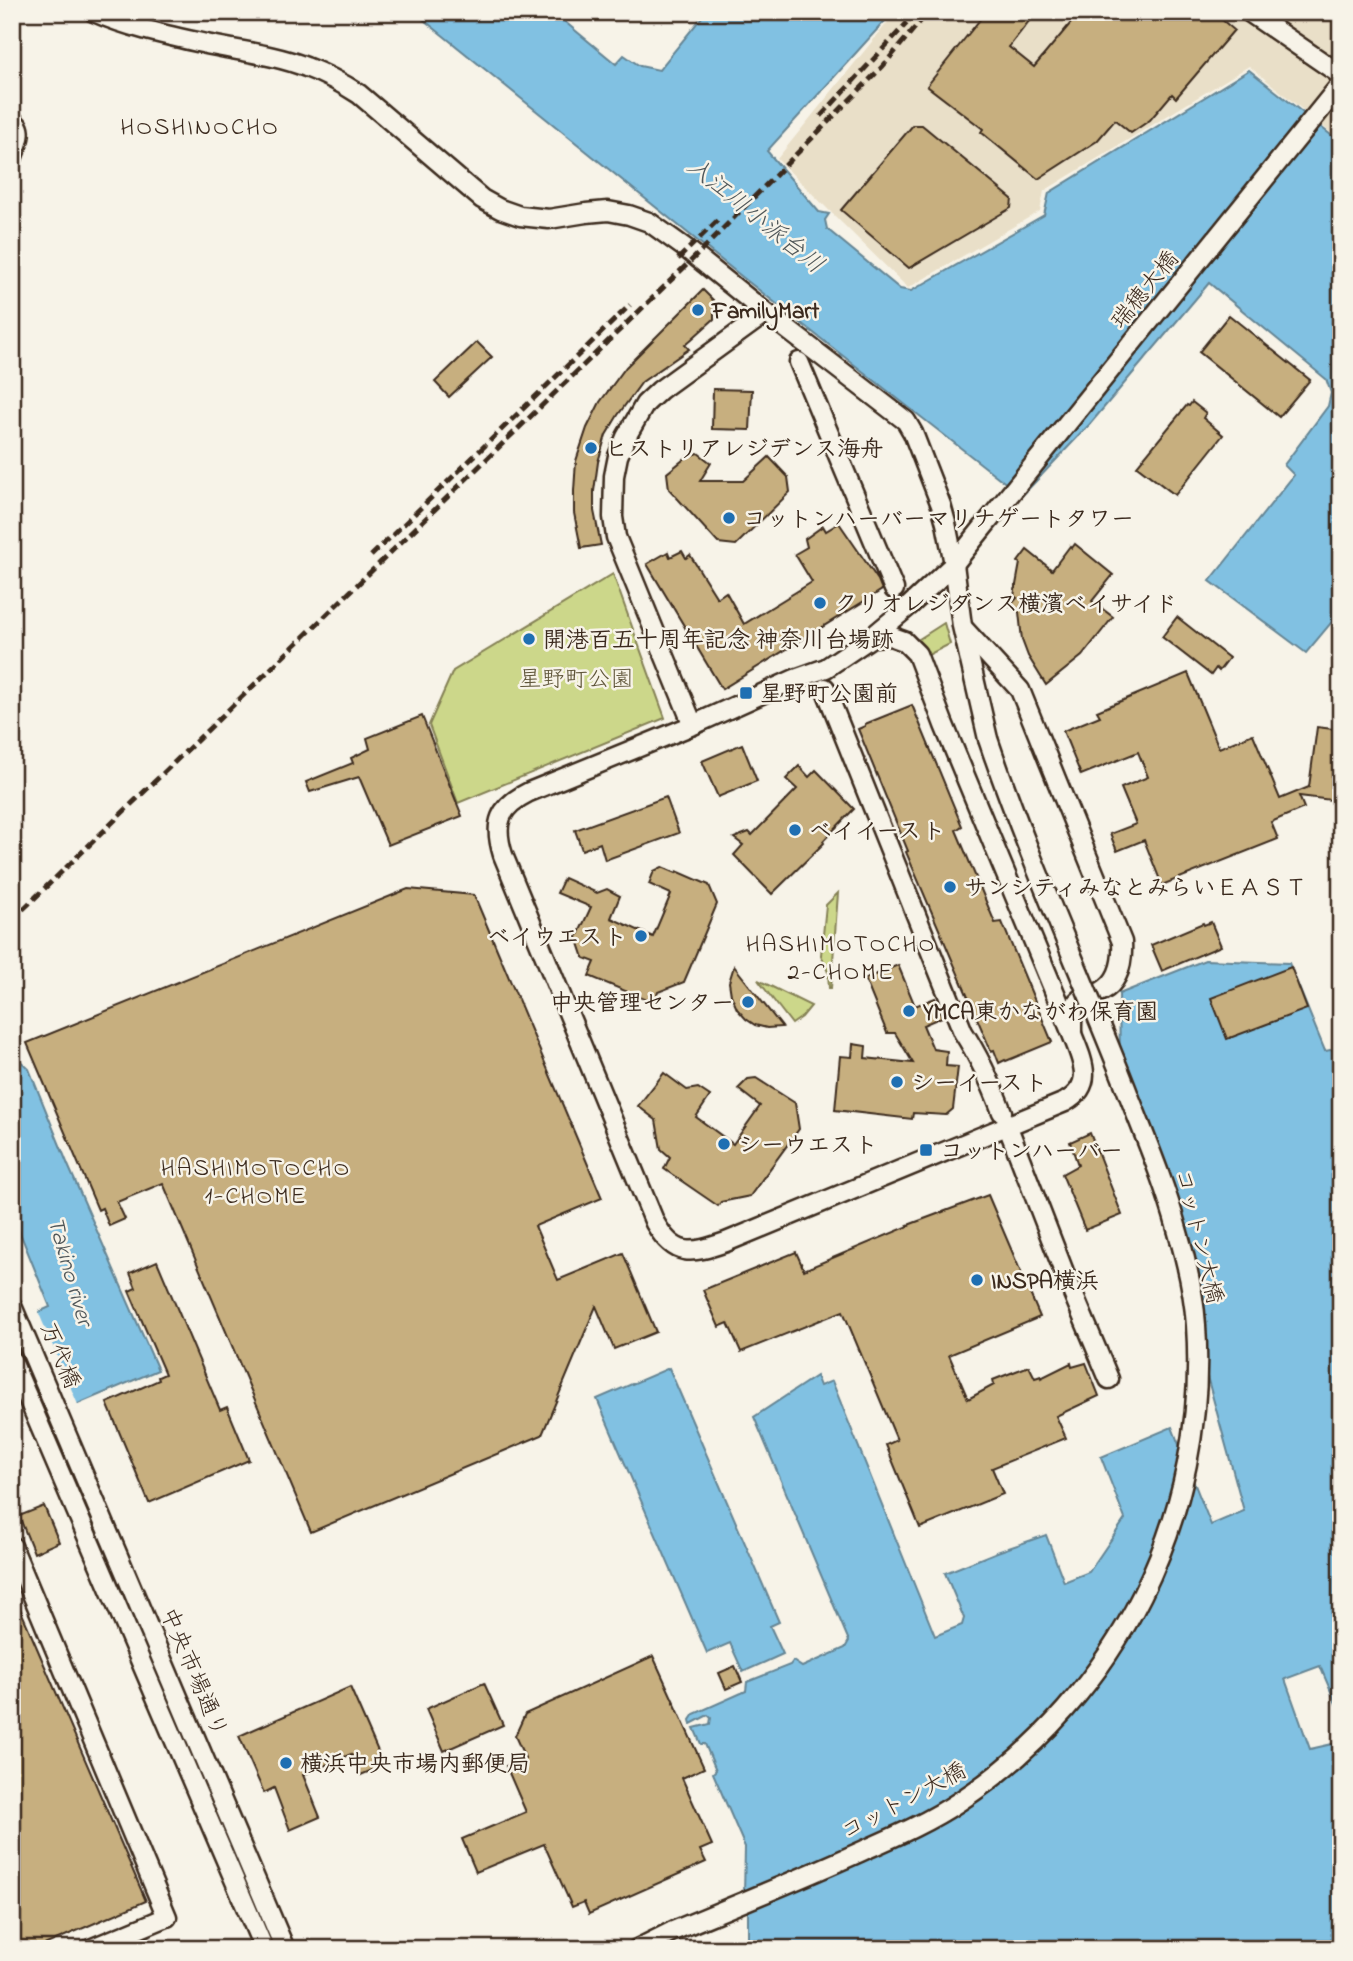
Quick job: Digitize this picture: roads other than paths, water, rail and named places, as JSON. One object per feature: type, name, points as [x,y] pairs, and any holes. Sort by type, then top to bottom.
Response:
[{"type":"street","name":"コットン大橋","points":[[94,12],[145,29],[305,66],[340,82],[359,93],[482,199],[510,213],[534,219],[549,219],[608,212],[649,222],[906,421],[941,505],[954,564],[962,626],[988,739],[1009,803],[1156,1163],[1177,1228],[1196,1322],[1196,1411],[1188,1459],[1175,1511],[1156,1566],[1119,1640],[1087,1685],[1029,1749],[957,1803],[912,1828],[815,1873],[673,1931],[637,1949]]},
{"type":"street","points":[[1249,12],[1341,75]]},
{"type":"street","name":"瑞穂大橋","points":[[1072,1034],[1084,1064],[1084,1075],[1078,1091],[1065,1102],[726,1242],[697,1250],[679,1248],[670,1244],[655,1223],[503,855],[498,830],[500,818],[506,808],[521,796],[826,668],[872,637],[909,606],[954,564],[1341,84]]},
{"type":"street","points":[[12,159],[21,132],[18,124],[13,121]]},
{"type":"street","points":[[693,725],[616,537],[613,517],[614,476],[618,456],[633,423],[653,396],[766,313]]},
{"type":"street","points":[[799,362],[894,589]]},
{"type":"street","points":[[962,626],[1020,691],[1122,942],[1123,962],[1116,978],[1104,990],[1079,1000],[1072,1018],[1072,1034]]},
{"type":"street","points":[[872,637],[890,636],[904,641],[917,654],[1072,1034]]},
{"type":"street","points":[[825,688],[964,1032],[989,1077],[1002,1112]]},
{"type":"street","points":[[1052,983],[1079,1000]]},
{"type":"street","points":[[1011,1135],[1109,1379]]},
{"type":"street","name":"万代橋","points":[[15,1310],[60,1415]]},
{"type":"street","name":"万代橋","points":[[12,1361],[38,1423]]},
{"type":"street","name":"中央市場通り","points":[[60,1415],[285,1949]]},
{"type":"street","name":"中央市場通り","points":[[38,1423],[264,1949]]},
{"type":"street","points":[[12,1546],[167,1917],[90,1949]]},
{"type":"water","name":"入江川小派台川","points":[[414,12],[553,12],[616,64],[624,55],[640,66],[659,70],[706,12],[893,12],[767,151],[819,212],[829,214],[825,220],[827,229],[900,289],[911,291],[1044,215],[1049,193],[1249,70],[1341,143],[1341,611],[1306,653],[1210,581],[1294,475],[1284,465],[1328,406],[1331,393],[1326,379],[1209,283],[1090,424],[1022,496],[746,280]]},
{"type":"water","points":[[1205,960],[1289,963],[1325,1051],[1341,1048],[1341,1715],[1320,1666],[1285,1679],[1310,1749],[1341,1742],[1341,1949],[748,1949],[748,1896],[744,1895],[745,1847],[713,1773],[716,1770],[705,1744],[701,1744],[694,1728],[710,1724],[711,1718],[708,1715],[691,1724],[690,1720],[694,1714],[746,1691],[747,1682],[790,1665],[793,1661],[802,1667],[845,1648],[849,1641],[754,1417],[816,1376],[820,1386],[832,1381],[935,1636],[962,1625],[964,1618],[945,1573],[1046,1535],[1064,1582],[1089,1572],[1125,1519],[1101,1457],[1172,1427],[1211,1525],[1244,1511],[1120,1060],[1119,994]]},
{"type":"water","name":"Takino river","points":[[12,1053],[29,1069],[158,1370],[12,1432],[12,1324],[50,1307],[12,1213]]},
{"type":"water","points":[[669,1368],[779,1622],[770,1626],[783,1654],[743,1672],[730,1643],[707,1653],[597,1399]]},
{"type":"railway","points":[[12,920],[702,250],[883,66],[928,12]]},
{"type":"railway","points":[[821,116],[907,23]]},
{"type":"railway","points":[[678,259],[720,218]]},
{"type":"railway","points":[[371,556],[630,305]]},
{"type":"place","name":"FamilyMart","points":[[698,310]]},
{"type":"place","name":"ヒストリアレジデンス海舟","points":[[591,448]]},
{"type":"place","name":"コットンハーバーマリナゲートタワー","points":[[729,518]]},
{"type":"place","name":"クリオレジダンス横濱ベイサイド","points":[[820,603]]},
{"type":"place","name":"開港百五十周年記念 神奈川台場跡","points":[[529,639]]},
{"type":"place","name":"星野町公園前","points":[[746,693]]},
{"type":"place","name":"ベイイースト","points":[[795,830]]},
{"type":"place","name":"サンシティみなとみらいＥＡＳＴ","points":[[950,887]]},
{"type":"place","name":"ベイウエスト","points":[[641,936]]},
{"type":"place","name":"中央管理センター","points":[[748,1002]]},
{"type":"place","name":"YMCA東かながわ保育園","points":[[909,1011]]},
{"type":"place","name":"シーイースト","points":[[897,1082]]},
{"type":"place","name":"シーウエスト","points":[[724,1144]]},
{"type":"place","name":"コットンハーバー","points":[[926,1150]]},
{"type":"place","name":"INSPA横浜","points":[[977,1280]]},
{"type":"place","name":"横浜中央市場内郵便局","points":[[286,1763]]},
{"type":"district","name":"HOSHINOCHO","points":[[200,126]]},
{"type":"district","name":"HASHIMOTOCHO 2-CHOME","points":[[841,957]]},
{"type":"district","name":"HASHIMOTOCHO 1-CHOME","points":[[256,1181]]},
{"type":"park label","name":"星野町公園","points":[[576,678]]}]
